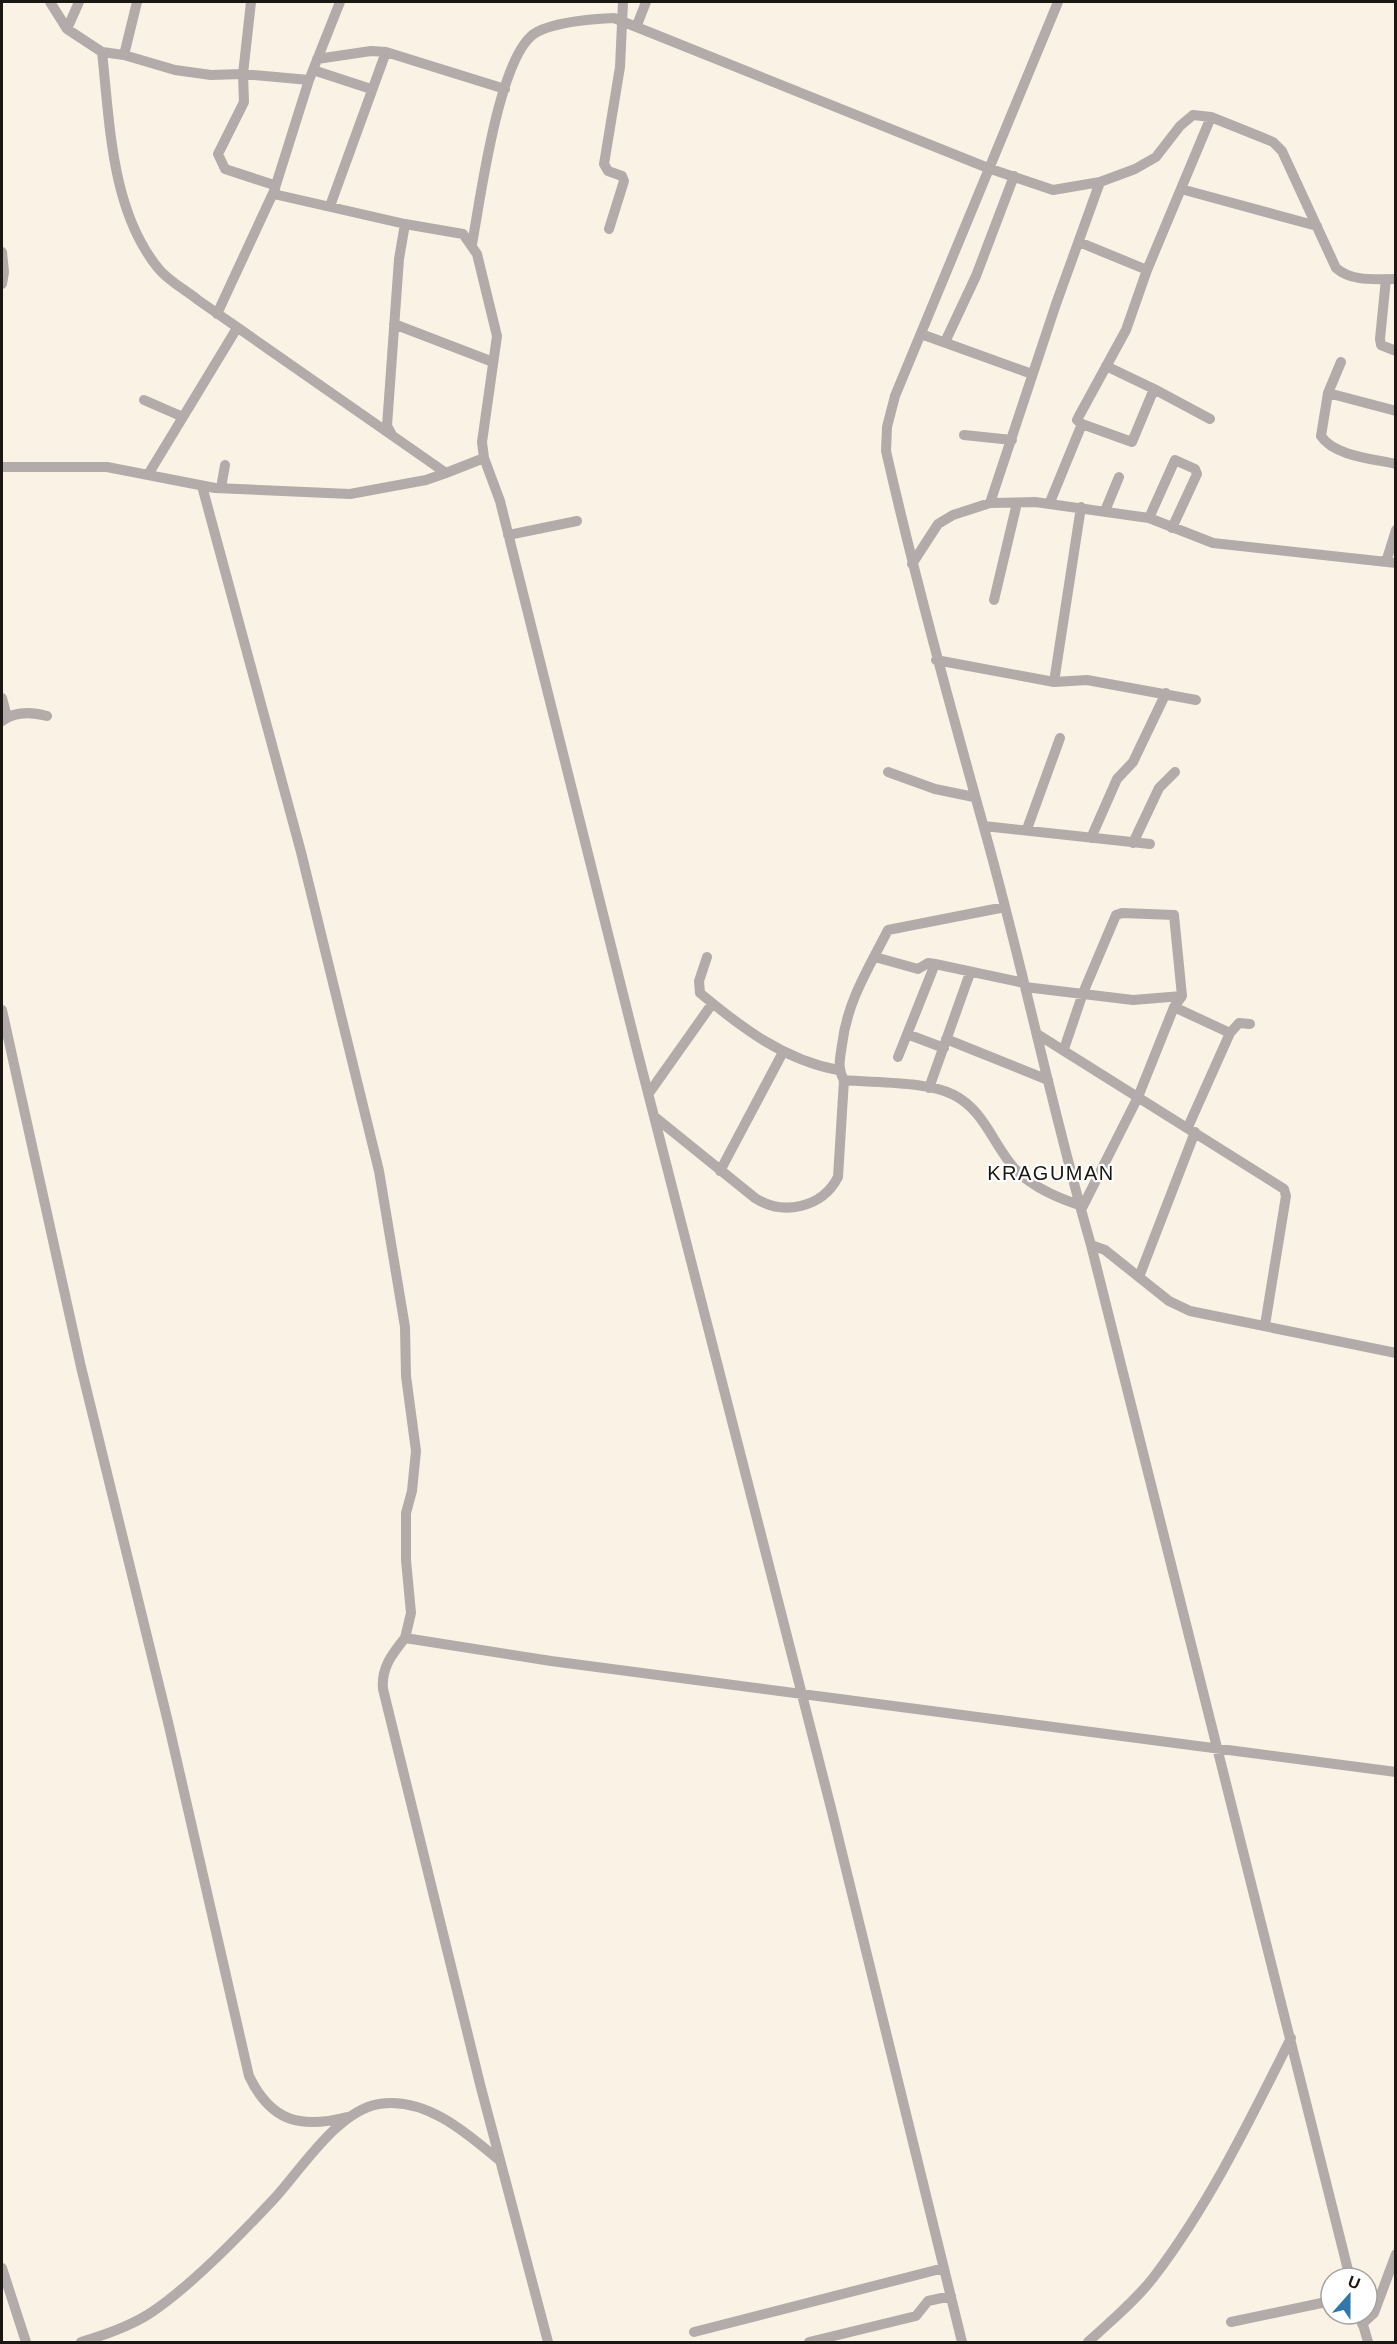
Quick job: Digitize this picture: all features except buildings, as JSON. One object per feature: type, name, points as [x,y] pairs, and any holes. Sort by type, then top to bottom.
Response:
[{"type":"street","points":[[50,2],[67,29],[102,52],[124,55],[175,70],[211,75],[313,70],[371,51],[386,52],[505,89]]},
{"type":"street","points":[[67,29],[79,2]]},
{"type":"street","points":[[124,55],[138,2]]},
{"type":"street","points":[[251,2],[243,74],[244,102],[239,116],[220,146],[219,160],[225,169],[274,188],[278,195],[405,224],[463,234],[477,254],[497,336],[482,442],[484,458],[500,501],[802,1694],[962,2343]]},
{"type":"street","points":[[217,314],[274,188],[313,70],[340,2]]},
{"type":"street","points":[[609,229],[624,181],[622,176],[608,171],[603,164],[620,67],[623,2]]},
{"type":"street","points":[[637,25],[646,2]]},
{"type":"street","points":[[1058,2],[988,168],[890,413],[886,451],[936,660],[984,826],[1025,985],[1347,2266]]},
{"type":"street","points":[[472,244],[489,140],[522,45],[536,32],[589,20],[614,18],[637,25],[988,168],[1053,190],[1100,182],[1136,169],[1156,157],[1189,117],[1198,115],[1211,117],[1273,142],[1282,151],[1336,268],[1352,278],[1391,279],[1380,339],[1381,345],[1395,351]]},
{"type":"street","points":[[102,52],[110,125],[123,201],[136,231],[159,269],[217,314],[446,473]]},
{"type":"street","points":[[330,206],[386,52]]},
{"type":"street","points":[[313,70],[371,89]]},
{"type":"street","points":[[1154,389],[1132,442],[1082,424],[1077,420],[1126,330],[1147,270],[1211,117]]},
{"type":"street","points":[[945,342],[976,276],[1014,176]]},
{"type":"street","points":[[990,503],[1032,374],[1100,182]]},
{"type":"street","points":[[1180,189],[1317,226]]},
{"type":"street","points":[[392,436],[387,426],[394,324],[405,224]]},
{"type":"street","points":[[1079,242],[1147,270]]},
{"type":"street","points":[[2,252],[4,272],[2,284]]},
{"type":"street","points":[[394,324],[493,362]]},
{"type":"street","points":[[149,473],[237,328]]},
{"type":"street","points":[[921,334],[1032,374]]},
{"type":"street","points":[[1341,362],[1328,393],[1321,435],[1325,441],[1353,453],[1395,464]]},
{"type":"street","points":[[1106,366],[1210,419]]},
{"type":"street","points":[[1328,393],[1395,411]]},
{"type":"street","points":[[144,400],[183,417]]},
{"type":"street","points":[[1050,502],[1082,424]]},
{"type":"street","points":[[964,435],[1012,440]]},
{"type":"street","points":[[2,467],[107,467],[221,488],[365,493],[446,473],[484,458]]},
{"type":"street","points":[[1149,518],[1175,460],[1195,469],[1197,474],[1172,528]]},
{"type":"street","points":[[221,488],[225,465]]},
{"type":"street","points":[[1105,511],[1119,477]]},
{"type":"street","points":[[202,486],[301,852],[379,1172],[405,1327],[406,1376],[415,1442],[412,1491],[406,1513],[406,1560],[411,1613],[405,1638],[387,1663],[381,1677],[382,1689],[548,2343]]},
{"type":"street","points":[[912,564],[938,524],[974,507],[990,503],[1050,502],[1149,518],[1214,543],[1391,562],[1395,530]]},
{"type":"street","points":[[994,600],[1017,503]]},
{"type":"street","points":[[1054,682],[1081,507]]},
{"type":"street","points":[[508,535],[577,521]]},
{"type":"street","points":[[936,660],[1054,682],[1086,680],[1196,700]]},
{"type":"street","points":[[1091,838],[1117,779],[1133,762],[1166,693]]},
{"type":"street","points":[[2,698],[4,719],[29,712],[47,716]]},
{"type":"street","points":[[1027,829],[1060,738]]},
{"type":"street","points":[[888,772],[935,789],[974,796]]},
{"type":"street","points":[[1132,843],[1159,788],[1175,772]]},
{"type":"street","points":[[984,826],[1150,844]]},
{"type":"street","points":[[655,1118],[720,1171],[768,1206],[783,1209],[803,1205],[822,1195],[833,1187],[838,1177],[844,1080],[838,1070],[845,1020],[854,993],[888,930],[1005,907]]},
{"type":"street","points":[[1064,1049],[1083,993],[1116,915],[1157,913],[1174,915],[1182,996],[1174,1007],[1138,1097],[1080,1208]]},
{"type":"street","points":[[707,957],[699,989],[700,993],[712,1004],[782,1054],[802,1062],[838,1070]]},
{"type":"street","points":[[875,957],[918,969],[928,963],[935,964],[1025,985],[1133,1000],[1182,996]]},
{"type":"street","points":[[898,1057],[935,964]]},
{"type":"street","points":[[929,1088],[970,973]]},
{"type":"street","points":[[649,1093],[712,1004]]},
{"type":"street","points":[[1174,1007],[1230,1033]]},
{"type":"street","points":[[2,1011],[81,1367],[168,1722],[249,2076],[259,2097],[277,2113],[298,2123],[322,2124],[377,2104],[412,2106],[461,2127],[500,2160]]},
{"type":"street","points":[[1139,1277],[1192,1129],[1230,1033],[1239,1023],[1250,1023]]},
{"type":"street","points":[[908,1034],[945,1043],[1048,1080]]},
{"type":"street","points":[[1037,1034],[1192,1129],[1284,1189],[1286,1196],[1265,1324]]},
{"type":"street","points":[[720,1171],[782,1054]]},
{"type":"street","points":[[844,1080],[929,1088],[952,1094],[968,1104],[979,1115],[1015,1169],[1037,1185],[1080,1208]]},
{"type":"street","points":[[1091,1245],[1105,1250],[1169,1301],[1190,1311],[1265,1324],[1395,1353]]},
{"type":"street","points":[[405,1638],[551,1661],[1395,1772]]},
{"type":"street","points":[[1088,2343],[1152,2279],[1187,2227],[1249,2123],[1291,2038]]},
{"type":"street","points":[[81,2343],[127,2326],[152,2312],[189,2282],[272,2200],[347,2116]]},
{"type":"street","points":[[1379,2299],[1395,2254]]},
{"type":"street","points":[[2,2268],[26,2343]]},
{"type":"street","points":[[694,2332],[944,2268]]},
{"type":"street","points":[[809,2343],[916,2316],[928,2301],[951,2296]]},
{"type":"street","points":[[1231,2322],[1319,2304]]},
{"type":"street","points":[[1363,2326],[1368,2342]]},
{"type":"district","name":"KRAGUMAN","points":[[1051,1173]]}]
